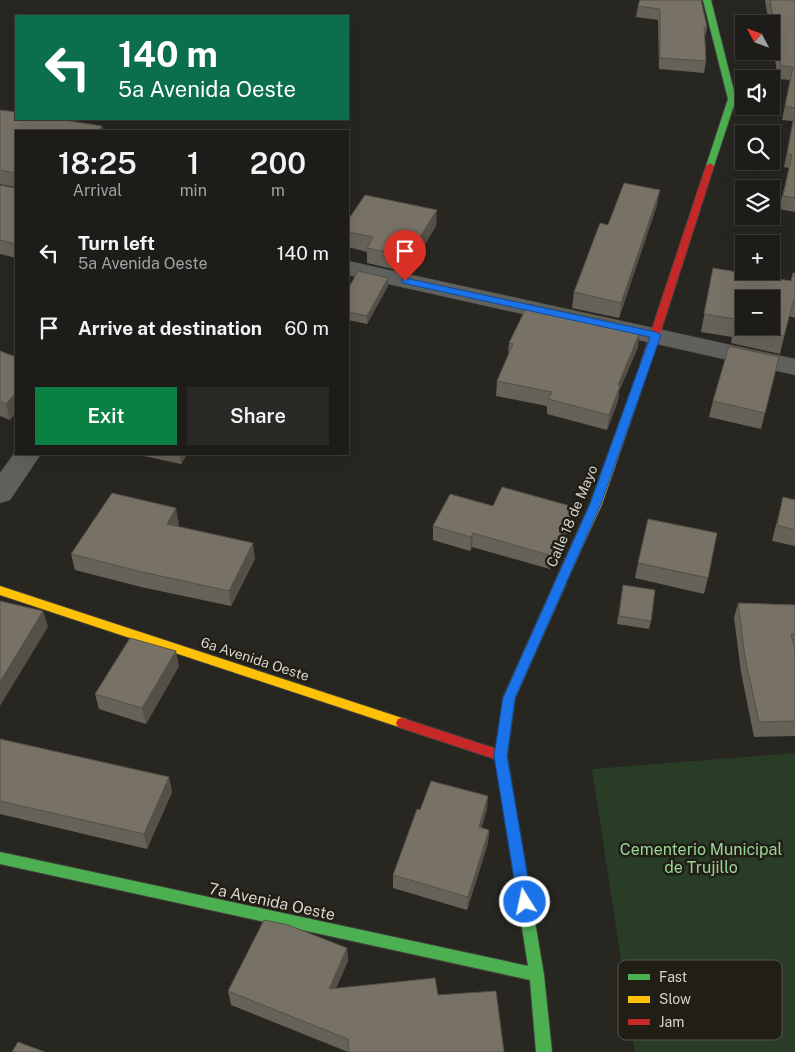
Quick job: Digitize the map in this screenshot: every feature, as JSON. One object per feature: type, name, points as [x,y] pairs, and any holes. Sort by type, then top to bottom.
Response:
[{"type":"street","name":"Calle 18 de Mayo","points":[[544,1052],[537,975],[500,756],[509,698],[596,504],[656,335],[732,99],[707,0]]},
{"type":"street","points":[[349,268],[795,367]]},
{"type":"street","points":[[0,493],[27,455]]},
{"type":"street","name":"6a Avenida Oeste","points":[[0,590],[500,756]]},
{"type":"street","name":"7a Avenida Oeste","points":[[0,858],[537,975]]},
{"type":"green space","name":"Cementerio Municipal de Trujillo","points":[[795,753],[795,1052],[635,1052],[633,1040],[782,1040],[782,960],[621,960],[592,769]]},
{"type":"building","points":[[640,0],[701,0],[707,27],[704,27],[706,61],[660,58],[660,9],[638,6]]},
{"type":"building","points":[[770,0],[795,0],[795,108],[785,106],[793,67],[781,66],[780,15],[772,15]]},
{"type":"building","points":[[0,110],[15,112],[15,120],[63,120],[102,126],[99,130],[15,130],[15,244],[0,240],[0,185],[14,188],[14,173],[0,170]]},
{"type":"building","points":[[795,111],[795,198],[783,196],[792,155],[787,154]]},
{"type":"building","points":[[624,183],[660,190],[621,303],[574,292],[600,223],[608,225]]},
{"type":"building","points":[[365,195],[437,210],[414,246],[403,244],[397,254],[367,248],[373,237],[349,232],[349,219]]},
{"type":"building","points":[[713,268],[735,272],[735,280],[780,279],[791,281],[793,273],[795,273],[795,299],[784,336],[780,335],[780,290],[735,290],[735,319],[704,314]]},
{"type":"building","points":[[358,271],[388,278],[367,316],[349,312],[349,287]]},
{"type":"building","points":[[528,304],[615,322],[614,325],[640,332],[618,385],[620,386],[609,415],[548,399],[552,392],[497,381],[513,344],[509,343]]},
{"type":"building","points":[[729,346],[779,357],[765,413],[713,401]]},
{"type":"building","points":[[0,351],[15,357],[15,394],[6,404],[0,402]]},
{"type":"building","points":[[502,487],[574,507],[552,556],[473,533],[471,537],[433,526],[450,494],[493,506]]},
{"type":"building","points":[[112,493],[176,508],[167,524],[253,543],[229,591],[71,554]]},
{"type":"building","points":[[783,497],[795,500],[795,530],[777,525]]},
{"type":"building","points":[[648,519],[717,533],[708,578],[638,563]]},
{"type":"building","points":[[623,585],[655,590],[651,621],[619,616]]},
{"type":"building","points":[[0,601],[43,611],[0,682]]},
{"type":"building","points":[[738,603],[795,605],[795,634],[791,634],[795,650],[795,721],[759,722],[745,657]]},
{"type":"building","points":[[130,638],[176,651],[142,708],[95,694]]},
{"type":"building","points":[[0,739],[169,777],[144,834],[0,801]]},
{"type":"building","points":[[431,781],[488,796],[479,827],[489,830],[468,897],[393,875],[417,809],[420,810]]},
{"type":"building","points":[[264,920],[288,925],[347,948],[329,989],[435,978],[438,995],[496,991],[504,1052],[349,1052],[348,1039],[228,991]]},
{"type":"building","points":[[18,1042],[45,1052],[12,1052]]},
{"type":"traffic: fast","points":[[707,0],[732,99],[710,166]]},
{"type":"traffic: fast","points":[[544,1052],[537,975],[501,756],[509,698],[560,584]]},
{"type":"traffic: fast","points":[[0,858],[537,975]]},
{"type":"traffic: slow","points":[[560,584],[596,504],[643,371]]},
{"type":"traffic: slow","points":[[0,590],[402,723]]},
{"type":"traffic: jam","points":[[643,371],[710,166]]},
{"type":"traffic: jam","points":[[402,723],[501,756]]},
{"type":"route","points":[[405,281],[656,335],[596,504],[509,698],[500,756],[525,902]]}]
